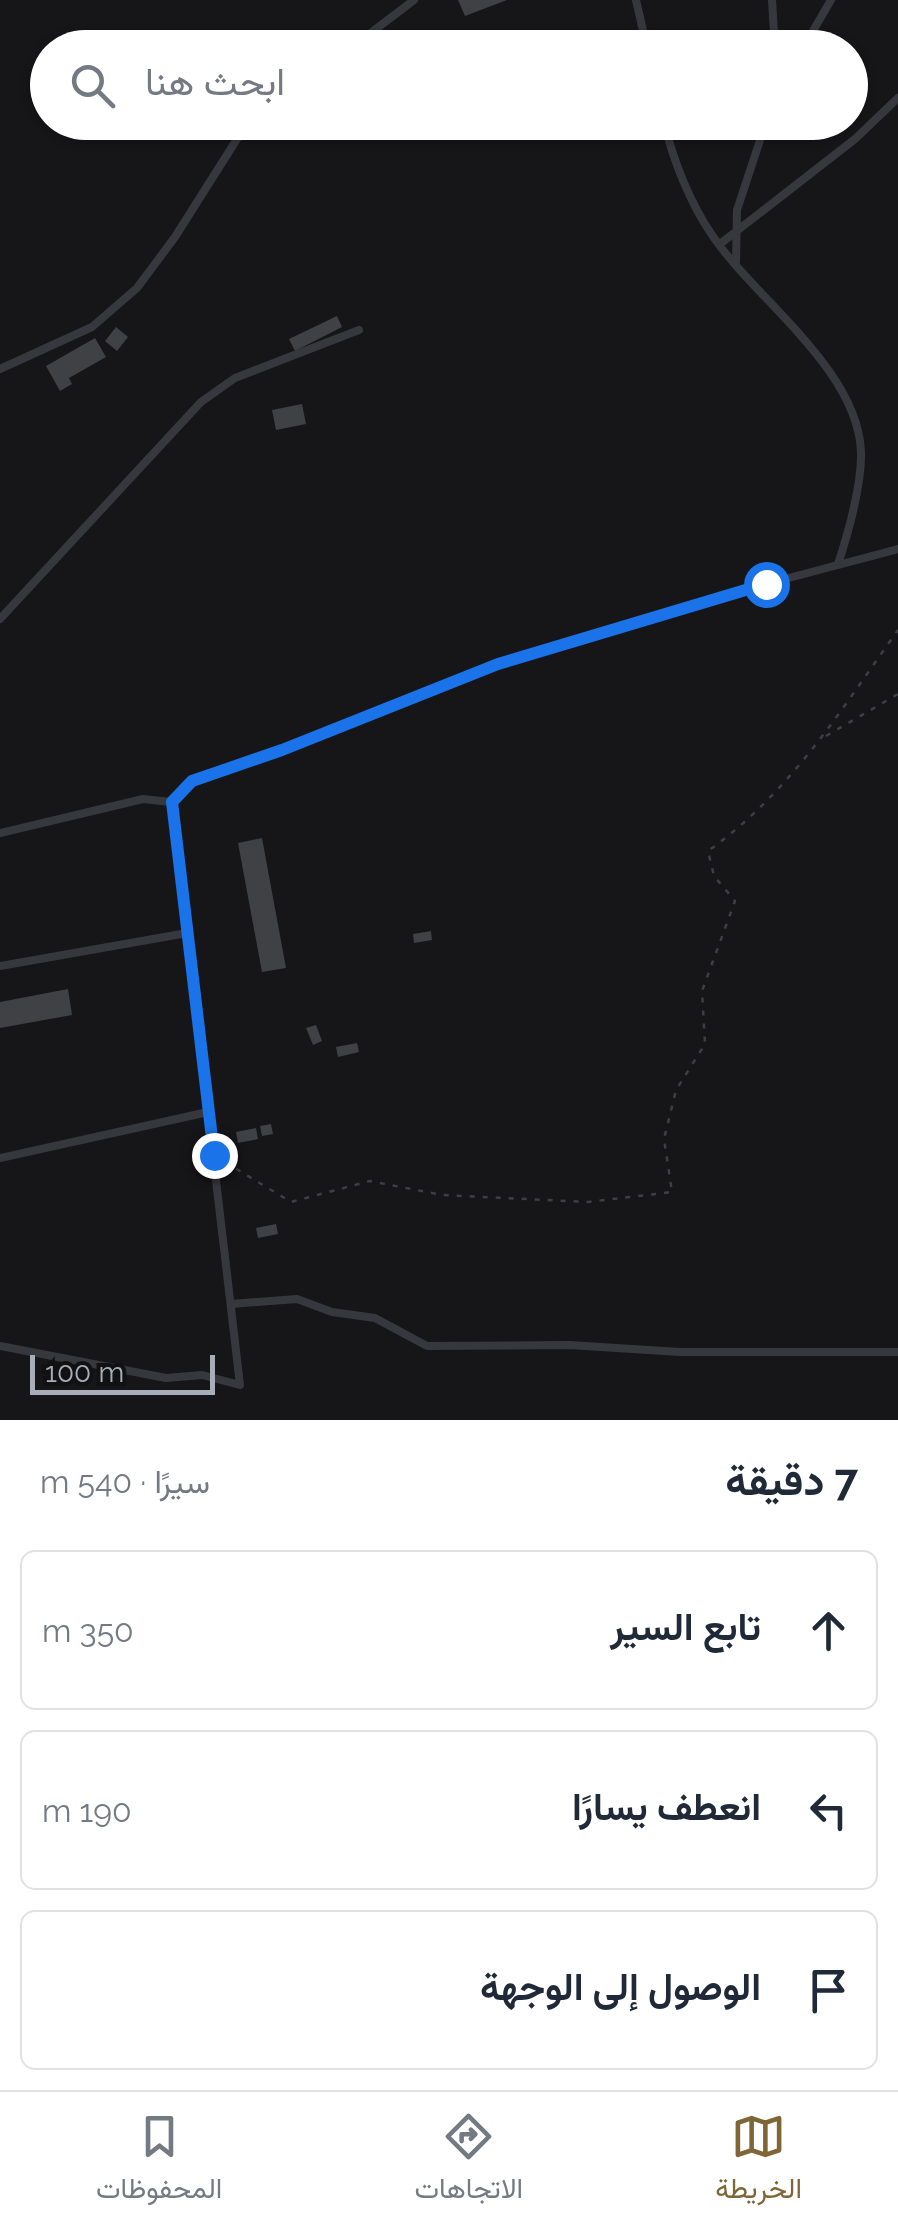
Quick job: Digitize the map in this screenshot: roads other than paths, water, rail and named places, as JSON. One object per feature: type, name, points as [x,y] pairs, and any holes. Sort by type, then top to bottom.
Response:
[{"type":"lane","points":[[375,30],[414,0]]},
{"type":"lane","points":[[636,0],[643,30]]},
{"type":"lane","points":[[772,0],[773,30]]},
{"type":"lane","points":[[814,30],[831,0]]},
{"type":"lane","points":[[868,127],[898,98]]},
{"type":"lane","points":[[0,369],[92,328],[137,288],[175,237],[236,140]]},
{"type":"lane","points":[[668,140],[712,235],[798,332],[846,397],[861,451],[849,532],[838,565]]},
{"type":"lane","points":[[736,262],[736,210],[760,140]]},
{"type":"lane","points":[[720,244],[854,140]]},
{"type":"lane","points":[[0,618],[201,402],[234,378],[359,330]]},
{"type":"lane","points":[[172,802],[192,781],[282,750],[498,664],[897,548]]},
{"type":"lane","points":[[0,833],[144,799],[172,802]]},
{"type":"lane","points":[[0,1346],[166,1378],[202,1376],[240,1384],[172,802]]},
{"type":"lane","points":[[0,966],[187,933]]},
{"type":"lane","points":[[0,1158],[208,1112]]},
{"type":"lane","points":[[231,1304],[297,1299],[332,1312],[374,1318],[427,1346],[898,1352]]}]
